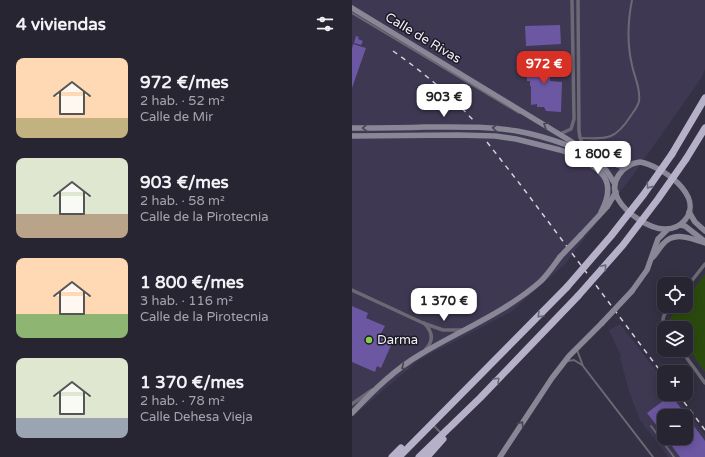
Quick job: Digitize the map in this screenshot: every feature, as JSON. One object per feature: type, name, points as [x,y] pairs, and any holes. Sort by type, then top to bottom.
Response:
[{"type":"highway","points":[[399,457],[567,287],[611,236],[644,194],[672,154],[705,98]]},
{"type":"highway","points":[[427,457],[480,398],[578,296],[623,245],[658,199],[686,159],[705,128]]},
{"type":"highway","points":[[392,457],[469,386]]},
{"type":"highway","points":[[419,457],[480,398]]},
{"type":"main road","name":"Calle de Rivas","points":[[352,8],[586,149],[590,154],[620,166],[628,166]]},
{"type":"main road","points":[[352,128],[495,128],[517,131],[547,138],[590,154]]},
{"type":"main road","points":[[352,136],[495,136],[543,145],[586,159],[606,170],[615,184],[618,198],[623,206],[648,225],[659,229],[668,230]]},
{"type":"main road","points":[[586,159],[603,175],[608,186],[608,198],[602,212]]},
{"type":"main road","points":[[500,457],[541,394],[576,348],[632,291],[647,270],[658,239],[668,230],[680,225],[687,217],[690,205],[686,192],[677,182],[646,163],[635,163],[628,166],[619,174],[615,184]]},
{"type":"main road","points":[[352,413],[378,386],[420,354],[515,301],[542,280],[560,257],[607,207],[616,192]]},
{"type":"main road","points":[[689,212],[695,222],[705,231]]},
{"type":"main road","points":[[680,225],[685,226],[705,242]]},
{"type":"main road","points":[[652,259],[664,242],[671,238],[679,236],[690,237],[705,242]]},
{"type":"street","points":[[560,134],[571,129],[574,119],[572,0]]},
{"type":"street","points":[[578,0],[580,138],[586,149]]},
{"type":"street","points":[[693,279],[705,264]]},
{"type":"street","points":[[352,290],[423,323],[443,330],[465,330]]},
{"type":"street","points":[[420,354],[429,346],[432,337],[429,328],[423,323]]},
{"type":"street","points":[[686,357],[705,383]]},
{"type":"street","points":[[352,404],[378,386]]},
{"type":"lane","points":[[580,138],[603,138],[613,136],[622,129],[639,103],[639,90],[630,53],[629,23],[632,0]]},
{"type":"lane","points":[[352,13],[514,111],[534,118]]},
{"type":"lane","points":[[576,348],[577,354],[583,366],[653,457]]},
{"type":"lane","points":[[565,362],[574,360],[583,366]]},
{"type":"lane","points":[[432,424],[442,434]]},
{"type":"lane","points":[[651,426],[674,457]]},
{"type":"shaded area","points":[[352,0],[705,0],[705,69],[702,77],[633,175],[565,264],[511,312],[419,360],[352,417]]},
{"type":"shaded area","points":[[620,324],[657,372],[657,401],[679,401],[685,409],[657,409],[657,442],[640,420],[629,391],[620,358],[621,356],[609,330]]},
{"type":"shaded area","points":[[693,419],[705,435],[705,457],[668,457],[659,445],[693,445]]},
{"type":"green space","points":[[705,274],[705,372],[693,355],[693,321],[669,320],[674,313],[693,313],[693,290]]},
{"type":"building","points":[[560,25],[561,44],[526,46],[525,26]]},
{"type":"building","points":[[356,36],[359,37],[358,39],[363,41],[361,45],[354,43]]},
{"type":"building","points":[[353,44],[366,48],[352,88],[352,49]]},
{"type":"building","points":[[532,57],[539,57],[539,63],[562,63],[561,69],[550,69],[550,81],[562,82],[561,112],[546,111],[544,107],[537,107],[537,104],[531,105],[531,86],[530,81],[527,81],[526,62],[531,63]]},
{"type":"building","name":"Darma","points":[[352,306],[368,313],[366,318],[385,326],[379,337],[392,343],[381,368],[377,366],[375,372],[352,362]]},
{"type":"building","points":[[663,401],[675,401],[681,409],[657,409],[657,426],[647,413]]},
{"type":"building","points":[[693,425],[705,441],[705,457],[680,457],[671,445],[693,445]]},
{"type":"railway","points":[[393,51],[435,84],[474,121]]},
{"type":"railway","points":[[487,142],[657,367]]},
{"type":"railway","points":[[683,401],[705,430]]},
{"type":"place","name":"Darma","points":[[369,340]]}]
